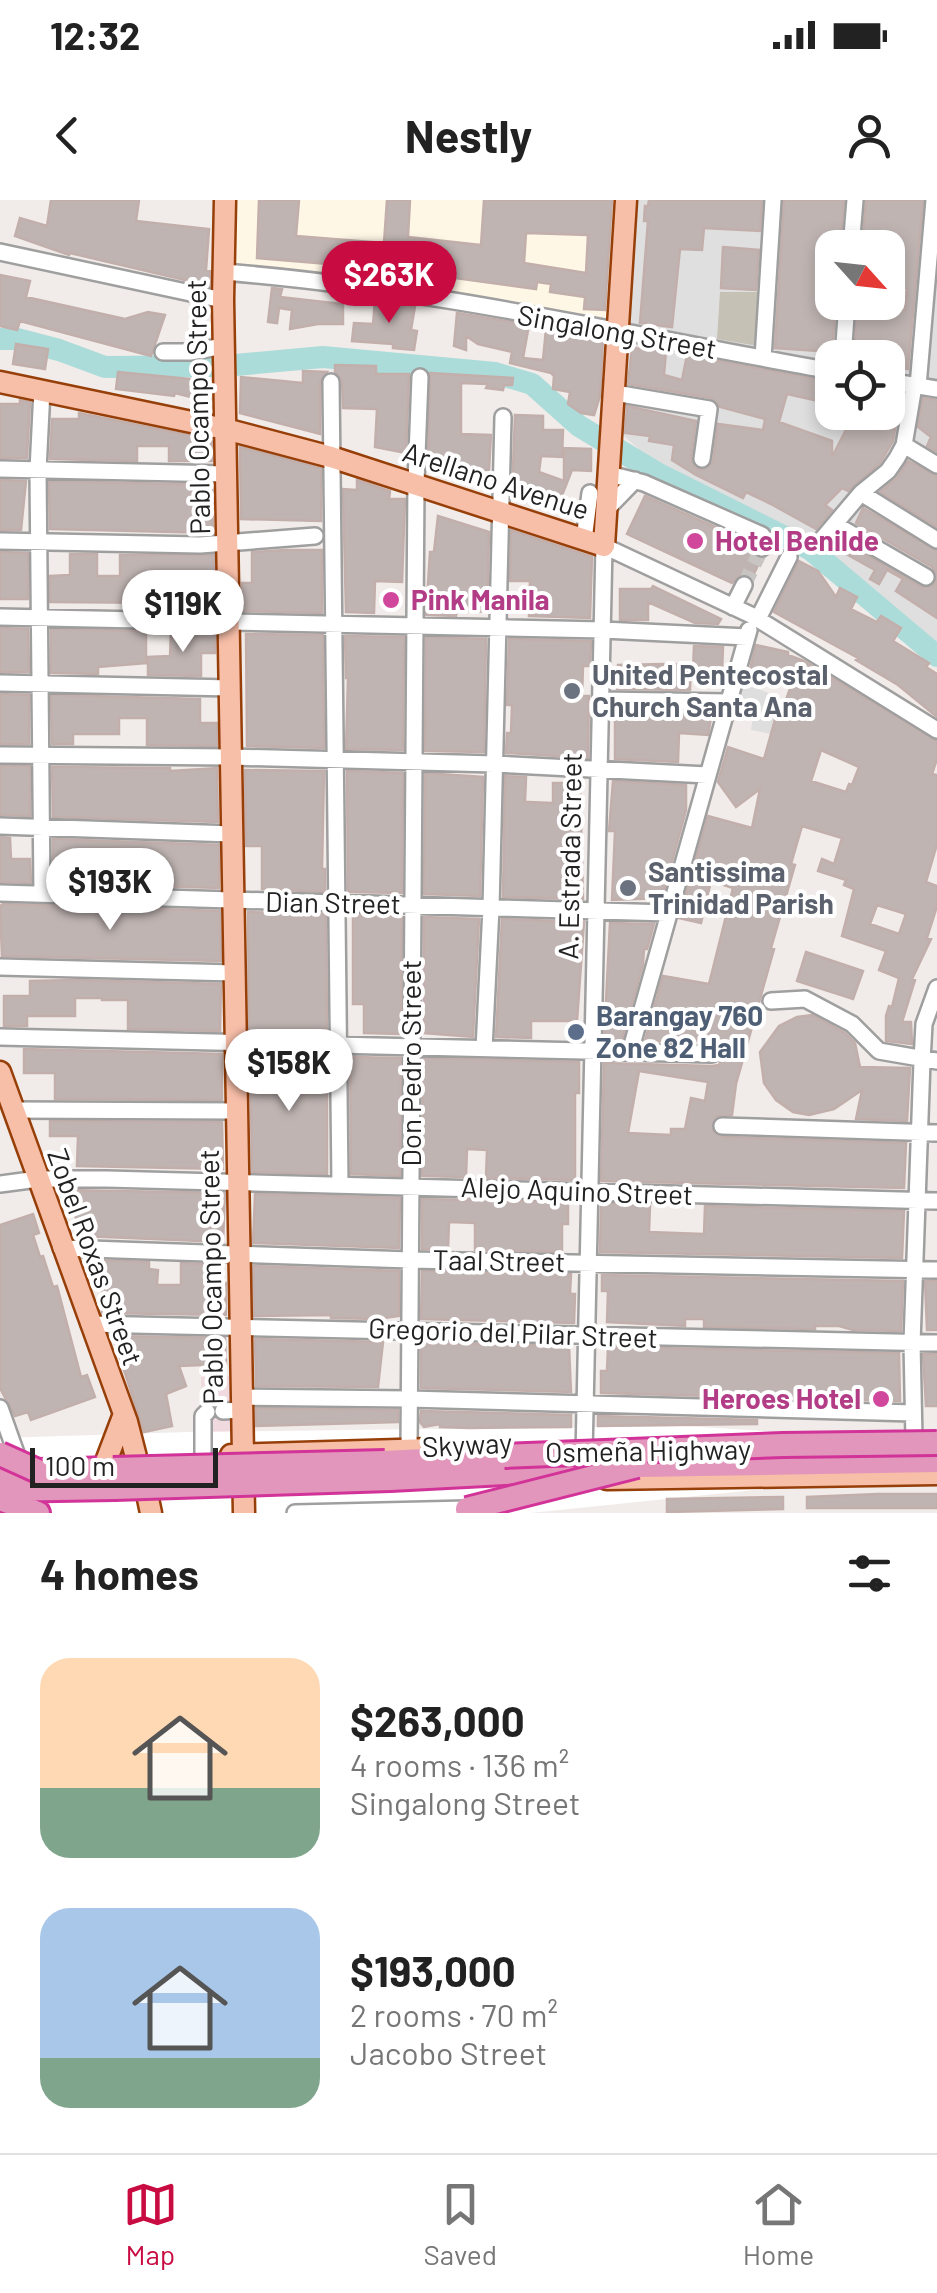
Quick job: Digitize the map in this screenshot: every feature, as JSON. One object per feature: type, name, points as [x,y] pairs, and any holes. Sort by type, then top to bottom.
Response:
[{"type":"highway","name":"Skyway","points":[[16,1471],[348,1464],[929,1441]]},
{"type":"highway","points":[[0,1456],[16,1471]]},
{"type":"highway","name":"Skyway","points":[[0,1495],[637,1466],[937,1461]]},
{"type":"highway","points":[[467,1510],[637,1466]]},
{"type":"highway","points":[[0,1495],[38,1513]]},
{"type":"main road","name":"Pablo Ocampo Street","points":[[225,200],[224,377],[240,1325],[228,1408],[243,1483]]},
{"type":"main road","name":"A. Estrada Street","points":[[594,543],[607,509],[626,200]]},
{"type":"main road","name":"Arellano Avenue","points":[[0,382],[225,429],[331,457],[594,543]]},
{"type":"main road","name":"Zobel Roxas Street","points":[[0,1072],[124,1414],[144,1486]]},
{"type":"main road","points":[[105,1464],[124,1414]]},
{"type":"main road","name":"Osmeña Highway","points":[[243,1483],[409,1450],[929,1441]]},
{"type":"main road","name":"Osmeña Highway","points":[[144,1486],[203,1456],[243,1483],[584,1448]]},
{"type":"main road","name":"Osmeña Highway","points":[[16,1471],[105,1464],[144,1486]]},
{"type":"main road","name":"Osmeña Highway","points":[[0,1495],[243,1483],[937,1474]]},
{"type":"street","points":[[762,358],[774,200]]},
{"type":"street","points":[[853,230],[855,200]]},
{"type":"street","points":[[823,538],[862,493],[888,472],[904,445],[916,386],[934,200]]},
{"type":"street","points":[[0,252],[223,300]]},
{"type":"street","name":"Singalong Street","points":[[223,272],[447,294],[815,367]]},
{"type":"street","points":[[163,352],[224,349]]},
{"type":"street","name":"Don Pedro Street","points":[[409,1450],[411,904],[420,377]]},
{"type":"street","points":[[331,382],[340,1184]]},
{"type":"street","points":[[905,384],[937,389]]},
{"type":"street","points":[[42,390],[38,470],[42,893]]},
{"type":"street","points":[[615,393],[709,409],[702,459]]},
{"type":"street","points":[[484,1048],[503,418]]},
{"type":"street","points":[[904,445],[937,465]]},
{"type":"street","points":[[610,466],[762,536],[762,548]]},
{"type":"street","points":[[0,469],[226,474]]},
{"type":"street","points":[[607,509],[635,480]]},
{"type":"street","points":[[590,493],[594,543]]},
{"type":"street","points":[[862,493],[937,540]]},
{"type":"street","points":[[836,524],[926,577]]},
{"type":"street","points":[[0,541],[227,543],[315,536]]},
{"type":"street","name":"Arellano Avenue","points":[[594,543],[734,606],[937,730]]},
{"type":"street","name":"A. Estrada Street","points":[[584,1448],[603,630],[594,543]]},
{"type":"street","points":[[630,1052],[746,637],[789,558]]},
{"type":"street","points":[[734,606],[744,585]]},
{"type":"street","points":[[0,616],[746,637]]},
{"type":"street","points":[[0,684],[231,688]]},
{"type":"street","points":[[601,700],[728,702]]},
{"type":"street","points":[[0,756],[494,764],[707,775]]},
{"type":"street","points":[[0,826],[232,834]]},
{"type":"street","name":"Dian Street","points":[[0,894],[667,913]]},
{"type":"street","points":[[0,968],[234,973]]},
{"type":"street","points":[[929,1441],[912,1413],[912,1343],[919,1132],[930,1061],[924,1024],[937,988]]},
{"type":"street","points":[[770,1001],[804,999],[852,1024],[878,1051],[930,1061]]},
{"type":"street","points":[[0,1037],[712,1054]]},
{"type":"street","points":[[13,1110],[236,1111]]},
{"type":"street","points":[[722,1126],[937,1133]]},
{"type":"street","name":"Alejo Aquino Street","points":[[0,1184],[38,1179],[410,1185],[937,1201]]},
{"type":"street","name":"Taal Street","points":[[62,1248],[410,1260],[937,1270]]},
{"type":"street","name":"Gregorio del Pilar Street","points":[[89,1324],[937,1343]]},
{"type":"street","points":[[203,1456],[203,1416],[228,1408],[409,1399],[912,1413]]},
{"type":"street","points":[[0,1408],[16,1471]]},
{"type":"street","points":[[295,1513],[467,1510]]},
{"type":"shaded area","points":[[235,200],[615,200],[611,318],[232,263]]},
{"type":"shaded area","points":[[633,200],[937,200],[937,650],[814,547],[661,468],[620,433]]},
{"type":"shaded area","points":[[720,292],[765,292],[758,346],[717,339]]},
{"type":"shaded area","points":[[736,681],[780,697],[771,734],[751,730],[753,716],[731,708]]},
{"type":"shaded area","points":[[233,1376],[233,1433],[202,1433],[201,1377]]},
{"type":"pier","points":[[685,1426],[782,1432],[937,1429],[937,1484],[783,1487],[530,1513],[0,1513],[0,1438]]},
{"type":"building","points":[[51,200],[139,200],[136,221],[209,229],[206,270],[210,271],[210,286],[69,255],[15,236],[20,218],[47,226]]},
{"type":"building","points":[[259,200],[299,200],[296,236],[384,243],[387,200],[410,200],[408,237],[481,245],[484,200],[612,200],[605,310],[584,309],[585,297],[550,292],[551,284],[537,282],[536,289],[389,269],[257,258]],"holes":[[[526,233],[588,235],[586,273],[524,263]]]},
{"type":"building","points":[[649,200],[762,200],[760,231],[704,228],[702,250],[680,249],[672,327],[640,323],[648,221],[644,221],[645,206]]},
{"type":"building","points":[[784,200],[844,200],[842,230],[815,230],[815,320],[835,320],[833,340],[815,340],[815,351],[775,348]]},
{"type":"building","points":[[866,200],[923,200],[908,369],[905,340],[855,340],[857,320],[905,320],[905,230],[864,230]]},
{"type":"building","points":[[723,247],[759,250],[756,290],[721,288]]},
{"type":"building","points":[[0,275],[30,281],[26,297],[125,319],[148,312],[165,315],[151,356],[20,321],[17,330],[0,326]]},
{"type":"building","points":[[272,288],[282,289],[280,297],[343,304],[343,324],[290,329],[292,310],[279,308],[277,323],[268,322]]},
{"type":"building","points":[[375,300],[415,306],[411,330],[417,331],[414,350],[352,341],[354,323],[373,324]]},
{"type":"building","points":[[457,313],[529,325],[523,358],[543,360],[546,329],[603,339],[600,396],[594,415],[581,413],[568,404],[570,392],[553,389],[551,373],[510,363],[512,352],[478,344],[466,336],[466,350],[454,346]]},
{"type":"building","points":[[16,344],[48,349],[45,369],[13,364]]},
{"type":"building","points":[[632,348],[666,351],[664,375],[682,380],[687,355],[815,379],[815,400],[787,394],[779,422],[832,441],[832,457],[846,430],[895,430],[893,441],[880,463],[848,491],[842,488],[825,505],[832,510],[816,529],[746,492],[743,498],[696,475],[672,460],[674,445],[649,441],[650,436],[625,433],[627,406],[696,421],[691,458],[694,467],[701,470],[713,462],[718,424],[763,430],[765,419],[720,407],[711,398],[628,384]]},
{"type":"building","points":[[335,365],[376,366],[376,374],[409,374],[406,453],[375,447],[377,409],[343,408],[342,381]]},
{"type":"building","points":[[303,371],[327,372],[320,382],[320,434],[240,413],[241,377],[303,383]]},
{"type":"building","points":[[118,372],[210,381],[210,402],[175,393],[174,396],[116,389]]},
{"type":"building","points":[[430,373],[513,378],[512,385],[504,385],[503,390],[486,388],[488,384],[461,383],[461,434],[491,435],[489,470],[460,469],[460,476],[428,465]]},
{"type":"building","points":[[923,398],[937,400],[937,452],[927,446],[931,437],[918,427]]},
{"type":"building","points":[[20,400],[30,402],[27,458],[0,458],[0,404],[20,404]]},
{"type":"building","points":[[79,413],[212,440],[212,461],[169,461],[169,446],[137,446],[137,461],[50,459],[52,419],[79,419]]},
{"type":"building","points":[[515,415],[543,416],[543,430],[563,430],[562,457],[541,456],[539,472],[564,481],[564,448],[591,449],[591,471],[572,470],[557,508],[512,494]]},
{"type":"building","points":[[240,447],[321,468],[321,521],[241,519]]},
{"type":"building","points":[[908,461],[937,476],[937,527],[880,492],[897,478]]},
{"type":"building","points":[[0,480],[26,481],[21,530],[0,530]]},
{"type":"building","points":[[357,480],[390,491],[389,499],[405,499],[402,582],[375,581],[374,613],[346,612],[343,489],[357,490]]},
{"type":"building","points":[[49,481],[212,485],[213,533],[50,529]]},
{"type":"building","name":"Hotel Benilde","points":[[645,496],[752,543],[753,554],[761,559],[752,578],[742,574],[732,583],[627,534]]},
{"type":"building","points":[[863,508],[937,551],[937,576],[932,567],[856,523]]},
{"type":"building","points":[[438,516],[489,532],[487,612],[457,609],[456,616],[426,615],[430,552],[434,552]]},
{"type":"building","points":[[511,530],[592,557],[590,618],[529,616],[530,581],[510,581]]},
{"type":"building","points":[[844,542],[921,587],[931,587],[937,578],[937,618],[896,591],[903,579],[887,570],[879,584],[870,579],[875,570],[839,550]]},
{"type":"building","points":[[322,550],[322,613],[242,611],[242,583],[252,583],[252,552]]},
{"type":"building","points":[[0,552],[28,553],[28,599],[0,599]]},
{"type":"building","points":[[70,554],[97,554],[97,576],[120,576],[120,555],[214,555],[215,610],[194,610],[194,577],[170,577],[170,603],[50,602],[50,576],[70,575]]},
{"type":"building","points":[[799,561],[818,571],[836,597],[840,588],[857,597],[851,609],[877,622],[881,616],[901,628],[893,641],[929,663],[926,667],[937,674],[937,717],[858,658],[774,612]]},
{"type":"building","points":[[653,586],[721,619],[718,624],[695,623],[648,602],[648,620],[620,620],[620,589]]},
{"type":"building","points":[[0,628],[28,629],[29,672],[0,672]]},
{"type":"building","points":[[51,629],[146,631],[146,663],[98,667],[98,674],[51,673]]},
{"type":"building","points":[[171,632],[215,633],[215,653],[201,653],[201,676],[148,675],[148,657],[170,656]]},
{"type":"building","points":[[246,634],[323,635],[324,748],[247,746]]},
{"type":"building","points":[[345,636],[404,637],[403,750],[346,749]]},
{"type":"building","points":[[426,637],[486,639],[484,752],[425,751]]},
{"type":"building","points":[[509,639],[591,641],[590,666],[583,666],[582,696],[589,696],[588,758],[506,753],[512,705],[507,705]]},
{"type":"building","points":[[756,645],[788,652],[937,741],[932,774],[937,775],[937,844],[926,882],[937,886],[937,906],[927,938],[931,939],[912,979],[915,980],[902,1022],[911,1022],[912,1044],[886,1041],[886,1016],[899,978],[879,970],[886,951],[842,936],[854,889],[844,885],[846,880],[818,871],[822,859],[834,864],[842,838],[802,826],[771,948],[774,949],[736,1084],[732,1115],[716,1117],[712,1130],[722,1137],[906,1143],[904,1188],[601,1181],[604,1063],[712,1066],[719,1065],[723,1055],[723,1044],[696,1039],[645,1041],[663,976],[709,984],[733,888],[711,881],[701,923],[679,918],[708,816],[752,828],[760,789],[736,807],[718,782],[728,747],[764,759],[776,716],[780,717],[792,683],[749,673]],"holes":[[[821,750],[859,767],[846,792],[811,781]],[[877,905],[906,914],[899,934],[870,924]],[[639,1071],[708,1082],[705,1101],[691,1098],[685,1129],[671,1129],[671,1135],[628,1133]]]},
{"type":"building","points":[[694,646],[723,647],[722,671],[693,670]]},
{"type":"building","points":[[618,665],[691,665],[690,690],[617,689]]},
{"type":"building","points":[[0,694],[29,695],[29,744],[0,744]]},
{"type":"building","points":[[51,695],[200,699],[200,723],[217,723],[217,746],[147,745],[147,718],[119,718],[119,734],[73,734],[73,744],[52,744]]},
{"type":"building","points":[[615,711],[712,713],[708,735],[679,733],[678,762],[615,759]]},
{"type":"building","points":[[0,766],[30,766],[30,816],[0,815]]},
{"type":"building","points":[[52,767],[170,771],[217,768],[218,822],[53,817]]},
{"type":"building","points":[[245,770],[324,771],[325,892],[262,889],[262,846],[246,846]]},
{"type":"building","points":[[347,771],[403,773],[402,893],[348,892]]},
{"type":"building","points":[[425,773],[483,777],[480,896],[424,894]]},
{"type":"building","points":[[505,776],[526,777],[525,802],[553,803],[553,783],[580,783],[583,899],[503,897]]},
{"type":"building","points":[[613,781],[686,785],[686,810],[662,898],[612,900],[615,831],[609,831]]},
{"type":"building","points":[[0,837],[10,838],[11,859],[30,859],[31,883],[0,882]]},
{"type":"building","points":[[53,839],[219,845],[219,888],[53,883]]},
{"type":"building","points":[[3,904],[220,911],[221,961],[2,956]]},
{"type":"building","points":[[248,912],[326,914],[327,1031],[249,1032]]},
{"type":"building","points":[[353,915],[402,916],[401,1034],[364,1033],[364,1004],[353,1004]]},
{"type":"building","points":[[424,917],[479,919],[473,1037],[424,1033]]},
{"type":"building","points":[[502,919],[584,922],[577,1021],[531,1021],[531,1038],[496,1037]]},
{"type":"building","points":[[610,923],[654,924],[644,949],[622,1041],[604,1040]]},
{"type":"building","points":[[806,952],[863,971],[853,999],[797,981]]},
{"type":"building","points":[[30,981],[221,984],[220,1031],[128,1029],[128,1000],[102,998],[75,998],[75,1016],[27,1016],[27,1026],[4,1026],[4,996],[30,996]]},
{"type":"building","points":[[812,1015],[855,1043],[860,1067],[910,1068],[907,1121],[856,1119],[862,1090],[834,1109],[809,1115],[793,1112],[776,1100],[764,1083],[760,1052],[779,1026]]},
{"type":"building","points":[[24,1049],[222,1054],[222,1100],[55,1099],[55,1073],[24,1073]]},
{"type":"building","points":[[250,1054],[327,1056],[327,1174],[252,1172]]},
{"type":"building","points":[[350,1057],[401,1058],[400,1176],[351,1174]]},
{"type":"building","points":[[423,1058],[579,1062],[575,1180],[486,1178],[487,1150],[467,1149],[466,1177],[422,1176]]},
{"type":"building","points":[[50,1121],[222,1122],[223,1169],[77,1166],[78,1136],[50,1136]]},
{"type":"building","points":[[66,1190],[225,1193],[223,1242],[82,1236],[75,1215],[71,1215]]},
{"type":"building","points":[[255,1194],[400,1198],[399,1248],[253,1243]]},
{"type":"building","points":[[422,1199],[568,1202],[568,1224],[562,1224],[562,1252],[475,1250],[475,1223],[449,1222],[448,1249],[422,1249]]},
{"type":"building","points":[[601,1203],[650,1205],[649,1232],[704,1234],[705,1206],[904,1211],[902,1258],[600,1252]]},
{"type":"building","points":[[33,1214],[39,1233],[33,1235],[40,1257],[43,1256],[53,1287],[57,1286],[81,1377],[87,1375],[95,1397],[31,1420],[28,1412],[15,1416],[0,1388],[0,1225]]},
{"type":"building","points":[[89,1260],[149,1262],[149,1269],[158,1270],[157,1285],[181,1285],[181,1263],[217,1265],[217,1283],[226,1283],[226,1315],[102,1313],[102,1285],[92,1285]]},
{"type":"building","points":[[253,1266],[399,1271],[399,1316],[254,1316]]},
{"type":"building","points":[[422,1271],[571,1274],[574,1323],[421,1319]]},
{"type":"building","points":[[602,1275],[903,1281],[901,1331],[839,1326],[704,1327],[704,1319],[685,1319],[685,1326],[607,1322],[608,1291],[602,1291]]},
{"type":"building","points":[[925,1281],[937,1281],[937,1330],[927,1330]]},
{"type":"building","points":[[113,1336],[225,1338],[226,1364],[179,1366],[186,1386],[166,1394],[172,1426],[144,1432]]},
{"type":"building","points":[[255,1339],[383,1342],[378,1387],[256,1386]]},
{"type":"building","points":[[421,1343],[569,1346],[571,1392],[421,1388]]},
{"type":"building","points":[[608,1347],[899,1353],[900,1401],[601,1393],[601,1371],[607,1371]]},
{"type":"building","points":[[923,1354],[937,1354],[937,1406],[926,1406]]},
{"type":"building","points":[[256,1408],[398,1410],[398,1422],[256,1426]]},
{"type":"building","points":[[421,1411],[571,1415],[571,1427],[424,1427],[420,1422]]},
{"type":"building","points":[[598,1416],[757,1420],[757,1424],[598,1426]]},
{"type":"building","points":[[937,1494],[937,1508],[807,1508],[807,1497]]},
{"type":"building","points":[[783,1497],[783,1509],[667,1512],[667,1499]]},
{"type":"waterway","points":[[0,339],[17,339],[59,350],[105,367],[224,366],[323,357],[495,373],[532,384],[579,426],[657,473],[811,550],[937,656]]},
{"type":"tunnel","points":[[744,585],[762,548]]},
{"type":"place","name":"Hotel Benilde","points":[[695,541]]},
{"type":"place","name":"Pink Manila","points":[[391,600]]},
{"type":"place","name":"United Pentecostal Church Santa Ana","points":[[572,691]]},
{"type":"place","name":"Santissima Trinidad Parish","points":[[628,888]]},
{"type":"place","name":"Barangay 760 Zone 82 Hall","points":[[576,1032]]},
{"type":"place","name":"Heroes Hotel","points":[[881,1399]]}]
